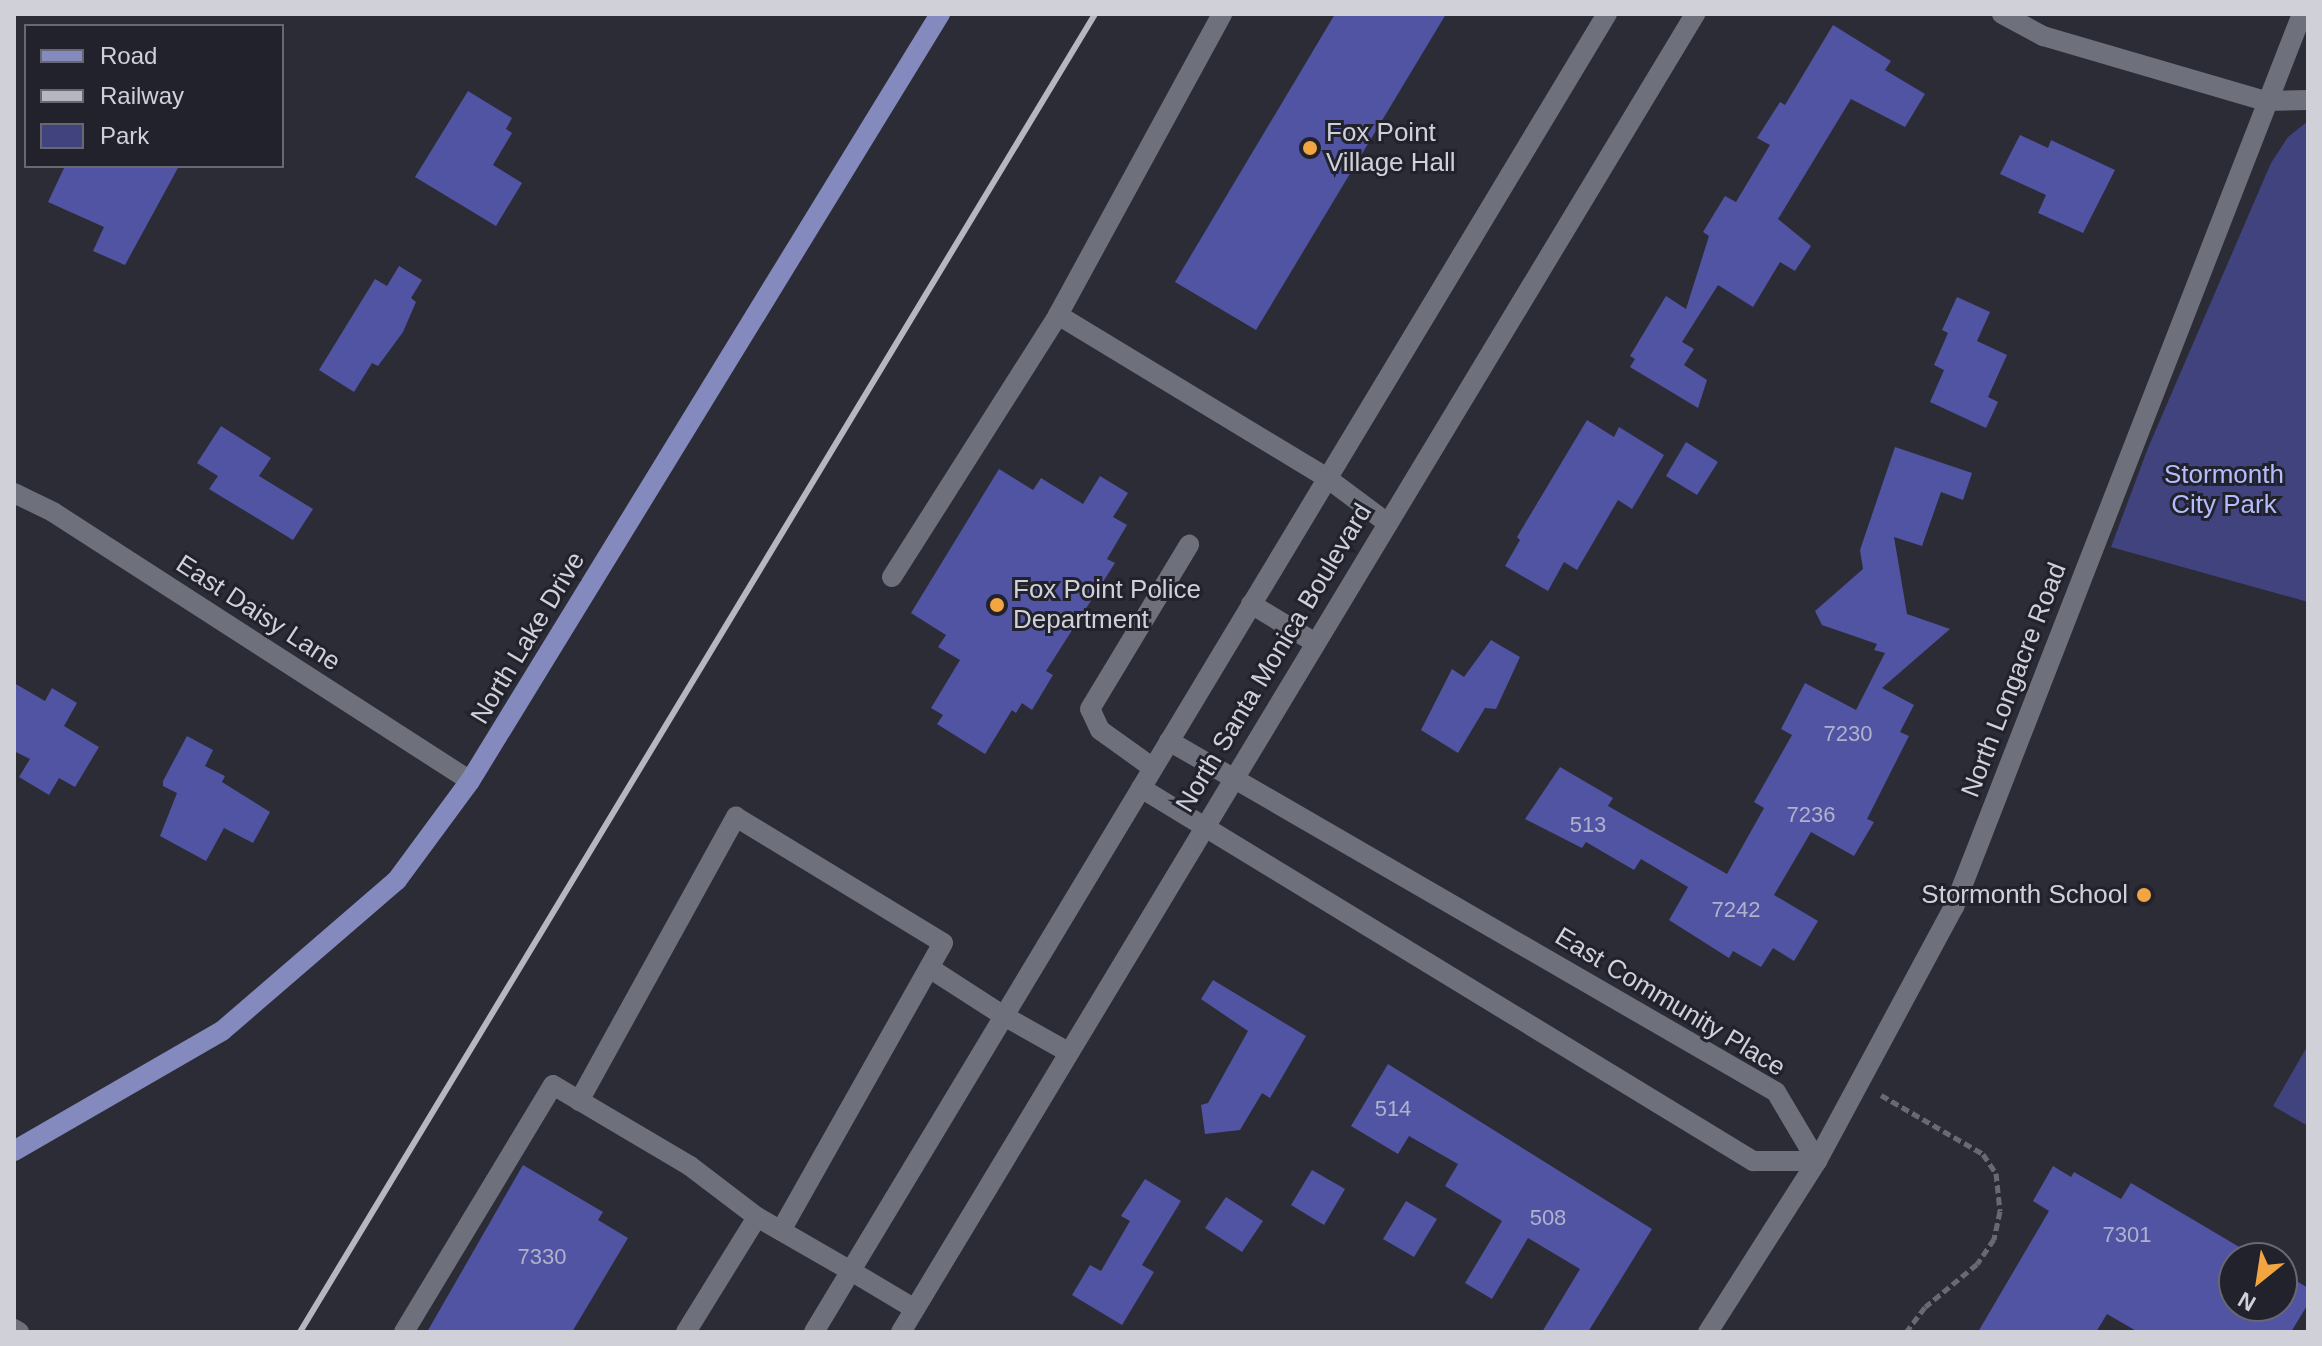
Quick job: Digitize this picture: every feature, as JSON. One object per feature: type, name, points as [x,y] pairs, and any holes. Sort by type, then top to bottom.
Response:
[{"type":"main road","name":"North Lake Drive","points":[[14,1151],[222,1031],[397,880],[470,781],[940,14]]},
{"type":"street","points":[[892,577],[1058,315],[1222,14]]},
{"type":"street","name":"North Santa Monica Boulevard","points":[[814,1332],[1607,14]]},
{"type":"street","name":"North Santa Monica Boulevard","points":[[901,1332],[1202,827],[1695,14]]},
{"type":"street","points":[[2002,14],[2043,36],[2266,101],[2308,100]]},
{"type":"street","name":"North Longacre Road","points":[[1708,1332],[1817,1161],[1954,907],[2302,14]]},
{"type":"street","points":[[1058,315],[1327,478],[1386,522]]},
{"type":"street","name":"East Daisy Lane","points":[[14,493],[53,512],[470,781]]},
{"type":"street","points":[[1153,768],[1100,730],[1090,709],[1189,545]]},
{"type":"street","points":[[1251,604],[1314,642]]},
{"type":"street","name":"East Community Place","points":[[1169,741],[1776,1092],[1817,1161]]},
{"type":"street","points":[[1141,788],[1753,1161],[1817,1161]]},
{"type":"street","points":[[579,1101],[736,817],[943,943],[781,1231]]},
{"type":"street","points":[[931,969],[1068,1052]]},
{"type":"street","points":[[404,1332],[553,1085],[690,1166],[757,1217],[915,1309]]},
{"type":"street","points":[[686,1332],[757,1217]]},
{"type":"path","points":[[1859,1083],[1983,1154],[1996,1173],[2000,1211],[1994,1239],[1977,1264],[1925,1307],[1906,1332]]},
{"type":"green space","name":"Stormonth City Park","points":[[2308,121],[2308,602],[2111,547],[2148,448],[2271,163],[2288,137]]},
{"type":"green space","points":[[2308,1045],[2308,1126],[2273,1106]]},
{"type":"building","name":"Fox Point Village Hall","points":[[1335,14],[1446,14],[1256,330],[1175,282]]},
{"type":"building","points":[[1833,25],[1891,61],[1885,70],[1925,94],[1905,127],[1851,99],[1778,219],[1811,246],[1795,271],[1780,262],[1753,307],[1718,285],[1682,342],[1694,349],[1684,365],[1707,380],[1698,408],[1630,367],[1635,359],[1630,356],[1666,296],[1686,309],[1709,236],[1703,232],[1725,196],[1736,202],[1770,145],[1757,138],[1780,102],[1785,105]]},
{"type":"building","points":[[468,91],[512,118],[506,129],[512,133],[493,165],[522,183],[496,226],[415,177]]},
{"type":"building","points":[[2020,135],[2048,148],[2051,140],[2115,170],[2083,233],[2038,213],[2046,195],[2000,174]]},
{"type":"building","points":[[64,168],[178,168],[125,265],[93,251],[104,227],[48,202]]},
{"type":"building","points":[[399,266],[422,280],[411,298],[416,302],[403,332],[378,366],[372,363],[354,392],[319,370],[375,279],[387,286]]},
{"type":"building","points":[[1957,297],[1990,312],[1977,341],[2007,355],[1988,397],[1998,402],[1986,428],[1930,402],[1944,370],[1934,365],[1948,333],[1942,330]]},
{"type":"building","points":[[1587,420],[1614,437],[1619,427],[1664,455],[1632,509],[1618,500],[1577,570],[1564,562],[1548,591],[1505,566],[1520,540],[1517,537]]},
{"type":"building","points":[[221,426],[271,458],[259,476],[313,509],[293,540],[209,489],[218,476],[197,463]]},
{"type":"building","points":[[1686,442],[1718,462],[1697,495],[1666,476]]},
{"type":"building","points":[[1895,447],[1972,473],[1963,500],[1941,492],[1922,546],[1894,537],[1907,614],[1950,629],[1882,688],[1914,705],[1900,732],[1909,736],[1867,819],[1874,822],[1854,856],[1811,832],[1774,895],[1818,921],[1794,961],[1773,948],[1761,967],[1733,951],[1729,958],[1669,920],[1688,887],[1641,859],[1634,870],[1586,842],[1582,848],[1525,819],[1560,767],[1613,798],[1608,806],[1727,874],[1764,808],[1754,802],[1792,735],[1781,729],[1805,683],[1856,710],[1885,653],[1874,650],[1877,644],[1822,625],[1815,611],[1863,569],[1860,550]]},
{"type":"building","name":"Fox Point Police Department","points":[[999,469],[1033,490],[1041,478],[1083,504],[1100,476],[1128,493],[1113,517],[1127,525],[1107,559],[1115,563],[1046,671],[1053,675],[1032,710],[1022,703],[1016,713],[1012,710],[985,754],[937,724],[943,715],[931,708],[960,660],[938,647],[946,635],[911,613]]},
{"type":"building","points":[[1491,640],[1520,657],[1496,709],[1485,708],[1458,753],[1421,730],[1452,669],[1464,677]]},
{"type":"building","points":[[14,683],[45,701],[52,688],[77,703],[64,726],[99,747],[75,787],[59,778],[49,795],[19,777],[30,759],[14,751]]},
{"type":"building","points":[[187,736],[213,750],[205,766],[225,776],[222,782],[270,812],[253,843],[224,828],[206,861],[160,836],[177,793],[163,786],[163,781]]},
{"type":"building","points":[[1213,980],[1306,1036],[1270,1098],[1262,1093],[1240,1130],[1205,1134],[1201,1105],[1208,1103],[1248,1031],[1201,999]]},
{"type":"building","points":[[1388,1064],[1652,1229],[1588,1332],[1542,1332],[1580,1269],[1528,1238],[1492,1299],[1465,1283],[1502,1221],[1445,1186],[1458,1164],[1409,1136],[1398,1154],[1351,1126]]},
{"type":"building","points":[[523,1165],[603,1212],[598,1220],[628,1238],[572,1332],[427,1332]]},
{"type":"building","points":[[2053,1166],[2071,1177],[2074,1172],[2121,1199],[2131,1183],[2231,1242],[2218,1242],[2218,1322],[2297,1322],[2291,1332],[2138,1332],[2107,1314],[2096,1332],[1978,1332],[2049,1211],[2033,1201]]},
{"type":"building","points":[[1312,1170],[1345,1189],[1324,1225],[1291,1205]]},
{"type":"building","points":[[1145,1179],[1181,1201],[1142,1265],[1154,1272],[1122,1325],[1072,1295],[1090,1265],[1101,1271],[1130,1221],[1121,1216]]},
{"type":"building","points":[[1226,1197],[1263,1221],[1242,1252],[1205,1228]]},
{"type":"building","points":[[1406,1201],[1437,1219],[1414,1257],[1383,1239]]},
{"type":"building","points":[[2298,1282],[2308,1288],[2308,1304],[2298,1320]]},
{"type":"railway","points":[[300,1332],[1095,14]]},
{"type":"place","name":"Fox Point Village Hall","points":[[1310,148]]},
{"type":"place","name":"Fox Point Police Department","points":[[997,605]]},
{"type":"place","name":"Stormonth School","points":[[2144,895]]}]
